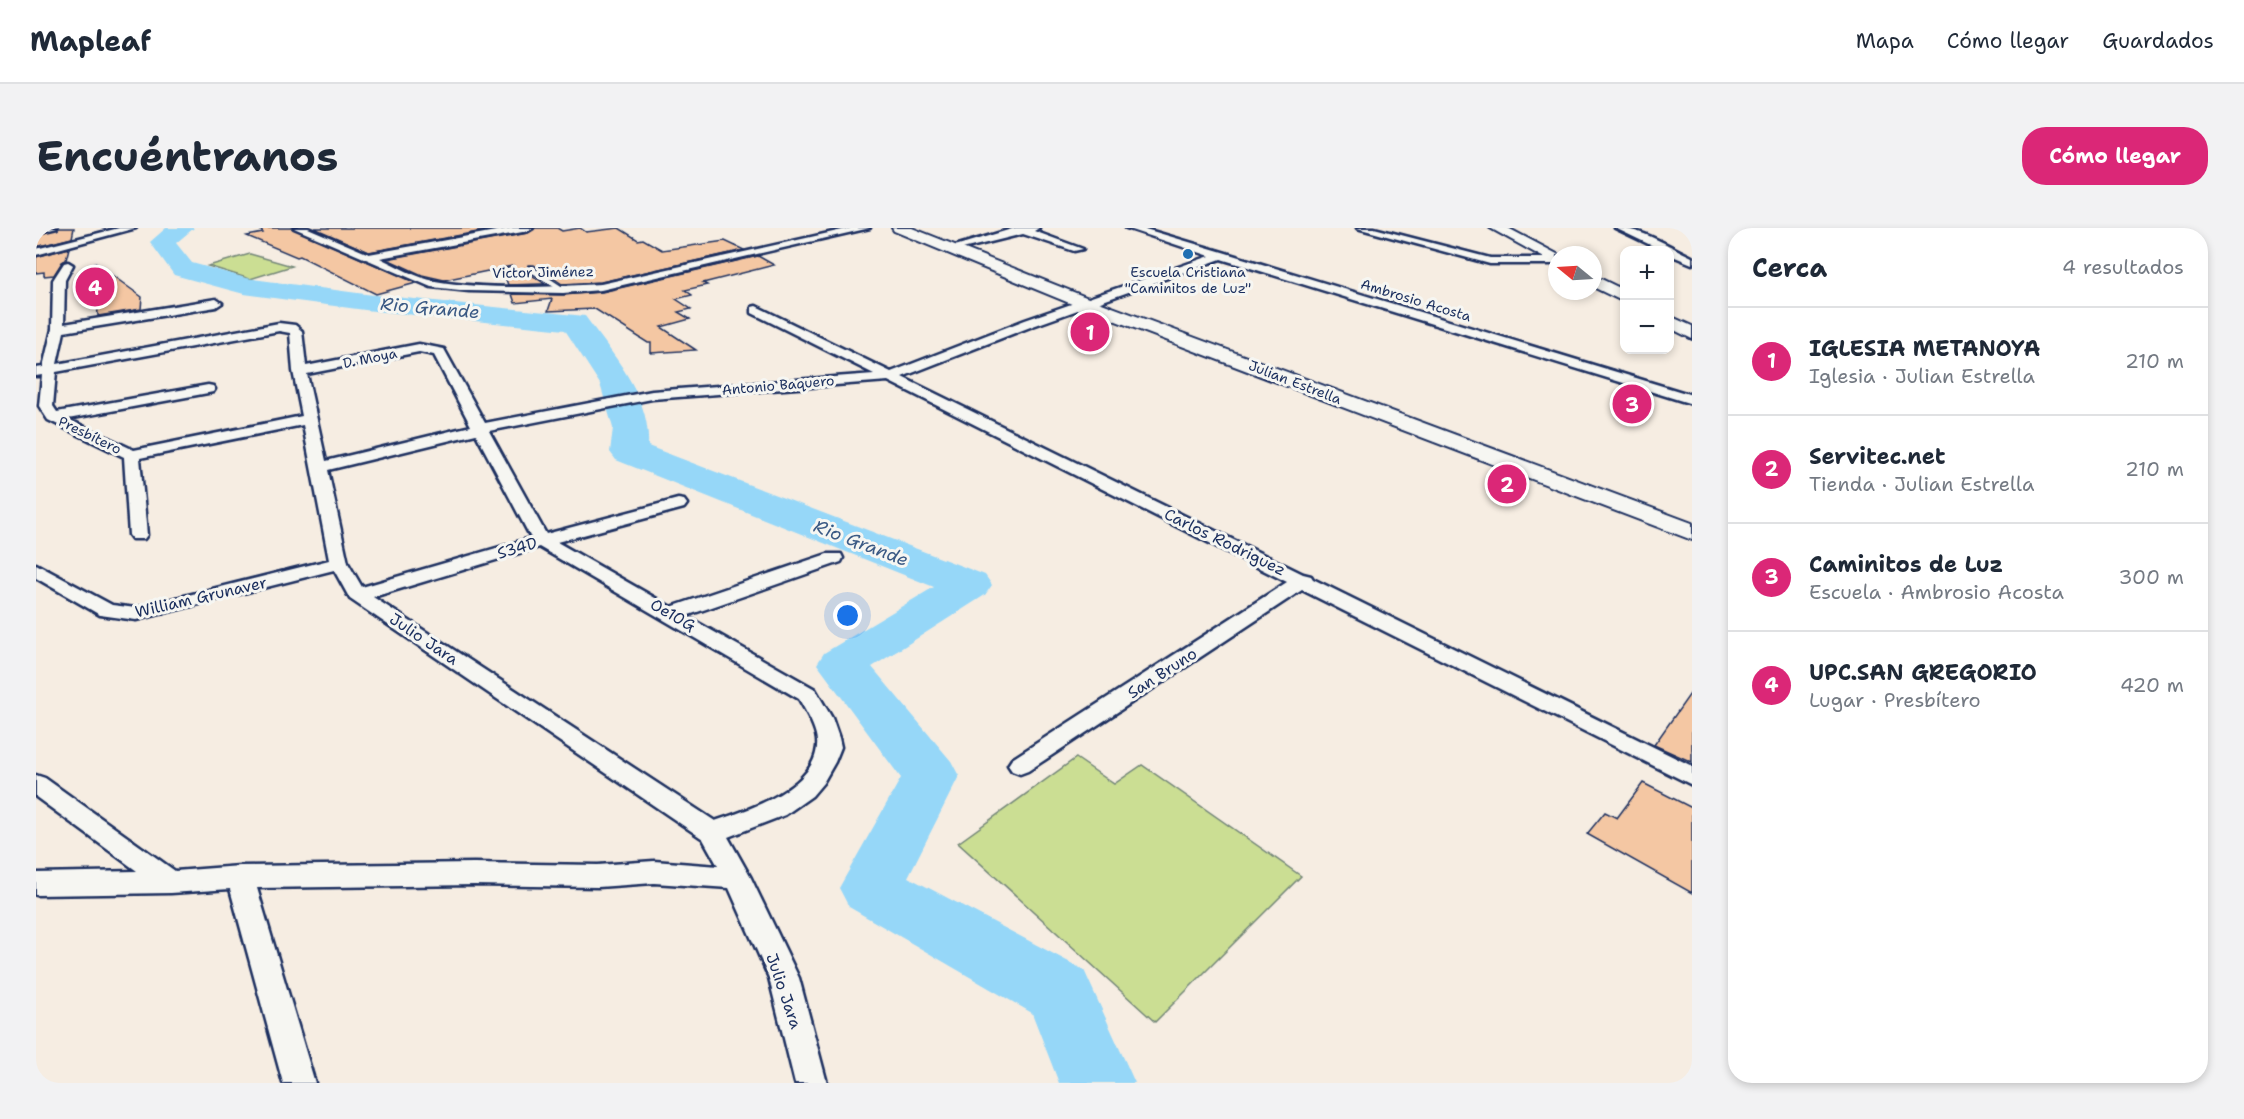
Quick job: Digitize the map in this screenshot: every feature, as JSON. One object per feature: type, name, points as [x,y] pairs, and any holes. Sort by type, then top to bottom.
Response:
[{"type":"street","points":[[36,230],[52,228]]},
{"type":"street","points":[[36,252],[86,233],[131,228]]},
{"type":"street","name":"Victor Jiménez","points":[[299,228],[370,256],[431,284],[469,288],[563,290],[601,287],[865,228]]},
{"type":"street","points":[[370,256],[528,228]]},
{"type":"street","name":"Julian Estrella","points":[[899,228],[1085,303],[1692,532]]},
{"type":"street","name":"Ambrosio Acosta","points":[[1131,228],[1692,400]]},
{"type":"street","points":[[1362,228],[1490,261],[1548,261]]},
{"type":"street","points":[[1497,228],[1548,256]]},
{"type":"street","points":[[1620,228],[1660,246]]},
{"type":"street","points":[[950,249],[1024,229],[1078,249]]},
{"type":"street","points":[[1674,252],[1690,259]]},
{"type":"street","name":"Antonio Baquero","points":[[321,467],[481,428],[652,395],[890,377],[1085,303],[1222,255]]},
{"type":"street","name":"Presbítero","points":[[68,265],[59,280],[58,329],[43,371],[46,406],[52,417],[132,455],[138,535]]},
{"type":"street","points":[[1602,285],[1620,295]]},
{"type":"street","points":[[58,329],[216,303]]},
{"type":"street","name":"Carlos Rodriguez","points":[[756,310],[1304,580],[1692,776]]},
{"type":"street","points":[[1674,323],[1692,334]]},
{"type":"street","name":"Julio Jara","points":[[43,371],[279,327],[296,331],[300,371],[339,563],[357,595],[712,832],[738,879],[783,978],[811,1083]]},
{"type":"street","name":"D. Moya","points":[[300,371],[419,348],[439,352],[481,428]]},
{"type":"street","points":[[52,417],[208,389]]},
{"type":"street","points":[[132,455],[311,419]]},
{"type":"street","points":[[481,428],[542,541]]},
{"type":"street","name":"S34D","points":[[357,595],[678,504]]},
{"type":"street","name":"Oe10G","points":[[542,541],[807,694],[821,718],[829,747],[820,770],[801,793],[774,810],[712,832]]},
{"type":"street","points":[[671,614],[834,558]]},
{"type":"street","name":"William Grunaver","points":[[36,570],[107,611],[136,614],[339,563]]},
{"type":"street","name":"San Bruno","points":[[1020,765],[1304,580]]},
{"type":"street","points":[[36,784],[171,882]]},
{"type":"street","points":[[36,884],[171,882],[240,877],[474,874],[598,876],[654,872],[738,879]]},
{"type":"street","points":[[240,877],[298,1083]]},
{"type":"lane","points":[[531,269],[563,290]]},
{"type":"green space","points":[[250,254],[292,266],[250,279],[208,266]]},
{"type":"green space","points":[[1076,758],[1114,784],[1142,765],[1301,876],[1155,1022],[958,843]]},
{"type":"building","points":[[59,228],[74,228],[72,238],[36,247],[36,235]]},
{"type":"building","points":[[259,228],[292,228],[416,283],[376,294],[300,256],[297,257],[247,236],[263,233]]},
{"type":"building","points":[[314,228],[499,228],[369,252]]},
{"type":"building","points":[[535,228],[557,228],[562,231],[580,228],[586,232],[619,228],[638,240],[643,239],[662,250],[725,241],[744,250],[601,282],[562,284],[534,265],[528,265],[527,272],[545,284],[508,285],[504,274],[512,266],[444,280],[422,275],[387,259],[528,233]]},
{"type":"building","points":[[69,248],[66,260],[62,262],[54,275],[44,276],[44,272],[36,273],[36,257]]},
{"type":"building","points":[[758,256],[774,265],[703,283],[707,285],[685,290],[692,295],[676,299],[691,309],[678,312],[690,319],[661,327],[696,350],[651,353],[651,343],[595,309],[548,311],[552,299],[515,303],[512,294],[563,295],[602,292]]},
{"type":"building","points":[[95,263],[142,297],[141,309],[98,316]]},
{"type":"building","points":[[1692,691],[1692,762],[1654,745]]},
{"type":"building","points":[[1643,783],[1692,808],[1692,893],[1587,834],[1605,812],[1617,818]]},
{"type":"waterway","name":"Rio Grande","points":[[182,228],[162,242],[183,269],[244,286],[365,302],[575,322],[617,384],[631,428],[629,452],[969,585],[842,664],[931,776],[871,888],[1059,992],[1097,1083]]},
{"type":"place","name":"Escuela Cristiana \"Caminitos de Luz\"","points":[[1188,254]]},
{"type":"place","name":"UPC.SAN GREGORIO","points":[[95,287]]},
{"type":"place","name":"IGLESIA METANOYA","points":[[1090,332]]},
{"type":"place","name":"Caminitos de Luz","points":[[1632,404]]},
{"type":"place","name":"Servitec.net","points":[[1507,484]]}]
